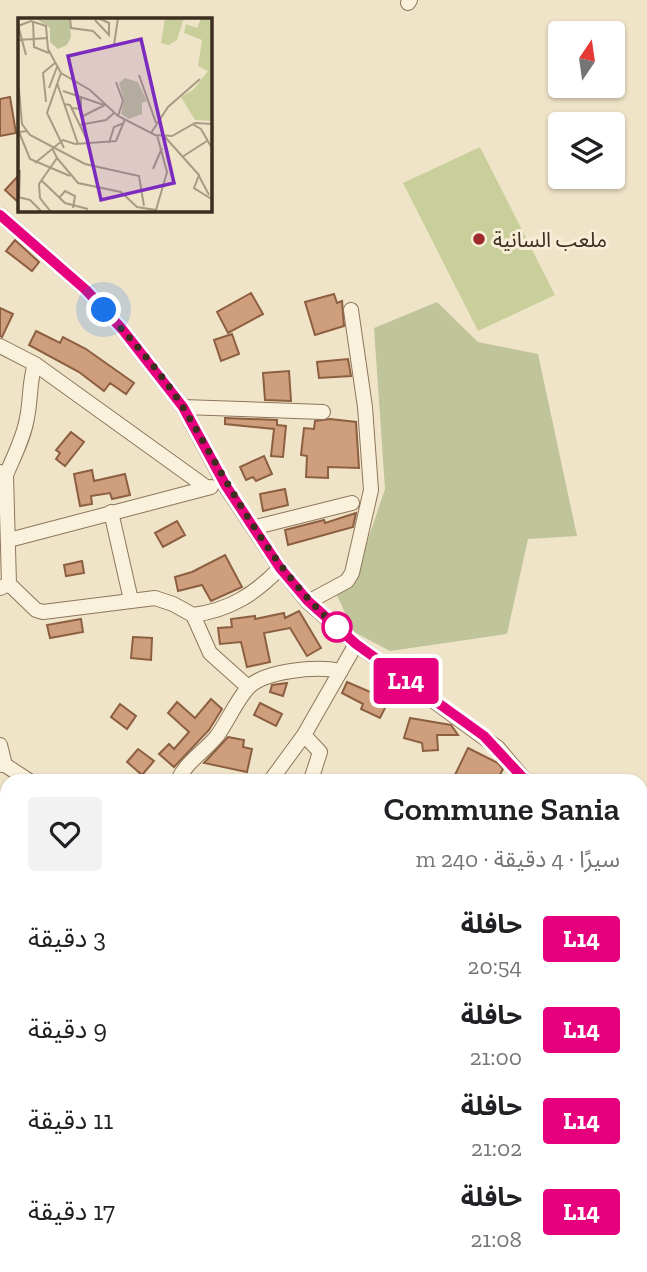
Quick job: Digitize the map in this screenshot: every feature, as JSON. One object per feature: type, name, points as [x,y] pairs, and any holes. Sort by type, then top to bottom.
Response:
[{"type":"street","points":[[0,215],[86,290],[122,329],[183,407],[226,486],[256,527],[280,568],[308,601],[356,644],[470,725],[498,748],[520,774]]},
{"type":"street","points":[[308,601],[347,581],[352,573],[371,490],[365,407],[351,310]]},
{"type":"street","points":[[0,346],[35,364],[206,487]]},
{"type":"street","points":[[35,364],[28,391],[28,416],[3,473],[9,540],[5,586],[36,610],[43,612],[155,598],[173,604],[193,615],[210,653],[248,687]]},
{"type":"street","points":[[183,407],[323,412]]},
{"type":"street","points":[[9,540],[206,487],[226,486]]},
{"type":"street","points":[[256,527],[352,503]]},
{"type":"street","points":[[111,512],[131,600]]},
{"type":"street","points":[[193,615],[240,601],[261,588],[280,568]]},
{"type":"street","points":[[275,774],[304,735],[356,644]]},
{"type":"street","points":[[181,774],[217,737],[248,687],[284,672],[312,668],[341,671]]},
{"type":"street","points":[[304,735],[320,752],[313,774]]},
{"type":"street","points":[[0,745],[3,765]]},
{"type":"green space","name":"ملعب السانية","points":[[480,147],[555,295],[478,331],[403,183]]},
{"type":"green space","points":[[437,302],[478,342],[538,354],[577,536],[528,539],[507,634],[390,651],[354,632],[335,591],[358,569],[385,489],[374,328]]},
{"type":"building","points":[[10,97],[16,133],[0,136],[0,99]]},
{"type":"building","points":[[18,176],[18,202],[5,190]]},
{"type":"building","points":[[15,240],[39,262],[32,271],[6,251]]},
{"type":"building","points":[[251,293],[263,314],[228,333],[217,312]]},
{"type":"building","points":[[334,294],[337,303],[342,301],[344,326],[315,335],[305,302]]},
{"type":"building","points":[[0,308],[13,314],[2,337],[0,336]]},
{"type":"building","points":[[36,331],[60,343],[63,337],[86,349],[134,383],[126,394],[110,383],[104,391],[79,372],[29,345]]},
{"type":"building","points":[[232,334],[239,354],[221,361],[214,340]]},
{"type":"building","points":[[348,359],[351,376],[319,378],[317,362]]},
{"type":"building","points":[[289,371],[291,401],[265,400],[263,373]]},
{"type":"building","points":[[225,418],[277,420],[277,425],[286,426],[283,457],[271,456],[274,429],[225,424]]},
{"type":"building","points":[[330,419],[356,422],[359,468],[328,467],[328,478],[306,477],[307,456],[301,455],[304,428],[314,429],[315,421]]},
{"type":"building","points":[[71,432],[84,442],[65,466],[56,459],[60,453],[56,450]]},
{"type":"building","points":[[264,456],[272,474],[256,481],[253,477],[246,480],[240,467]]},
{"type":"building","points":[[92,470],[94,481],[125,474],[130,495],[112,499],[110,493],[91,496],[92,504],[80,506],[74,474]]},
{"type":"building","points":[[285,489],[288,505],[263,511],[260,494]]},
{"type":"building","points":[[356,513],[353,527],[288,545],[285,530],[324,520],[325,523]]},
{"type":"building","points":[[177,521],[185,535],[163,547],[155,533]]},
{"type":"building","points":[[225,555],[242,587],[211,601],[202,585],[178,591],[175,577],[192,572]]},
{"type":"building","points":[[82,561],[84,573],[66,576],[64,565]]},
{"type":"building","points":[[299,611],[321,648],[307,656],[290,628],[264,633],[270,662],[247,667],[241,642],[220,644],[218,628],[232,627],[231,619],[255,616],[255,619],[284,613],[285,618]]},
{"type":"building","points":[[81,619],[83,632],[50,638],[47,625]]},
{"type":"building","points":[[133,637],[152,638],[151,660],[131,658]]},
{"type":"building","points":[[347,682],[389,700],[380,718],[361,709],[363,704],[342,693]]},
{"type":"building","points":[[287,683],[283,696],[270,692],[272,685]]},
{"type":"building","points":[[211,699],[222,709],[209,730],[174,767],[159,754],[169,744],[174,749],[189,732],[168,713],[177,702],[195,718]]},
{"type":"building","points":[[260,703],[282,714],[276,726],[254,715]]},
{"type":"building","points":[[120,704],[136,716],[127,729],[111,717]]},
{"type":"building","points":[[410,718],[451,725],[458,735],[437,735],[438,750],[423,751],[422,743],[404,738]]},
{"type":"building","points":[[228,737],[244,740],[243,747],[252,749],[247,772],[204,763]]},
{"type":"building","points":[[468,748],[498,763],[503,769],[500,774],[455,774]]},
{"type":"building","points":[[138,749],[154,761],[143,774],[127,762]]},
{"type":"bus line","name":"L14","points":[[0,215],[86,290],[122,329],[183,407],[226,486],[256,527],[280,568],[308,601],[356,644],[484,736],[498,748],[519,774]]},
{"type":"place","name":"ملعب السانية","points":[[479,239]]},
{"type":"route","points":[[104,310],[183,407],[226,486],[256,527],[280,568],[308,601],[340,630],[337,627]]}]
